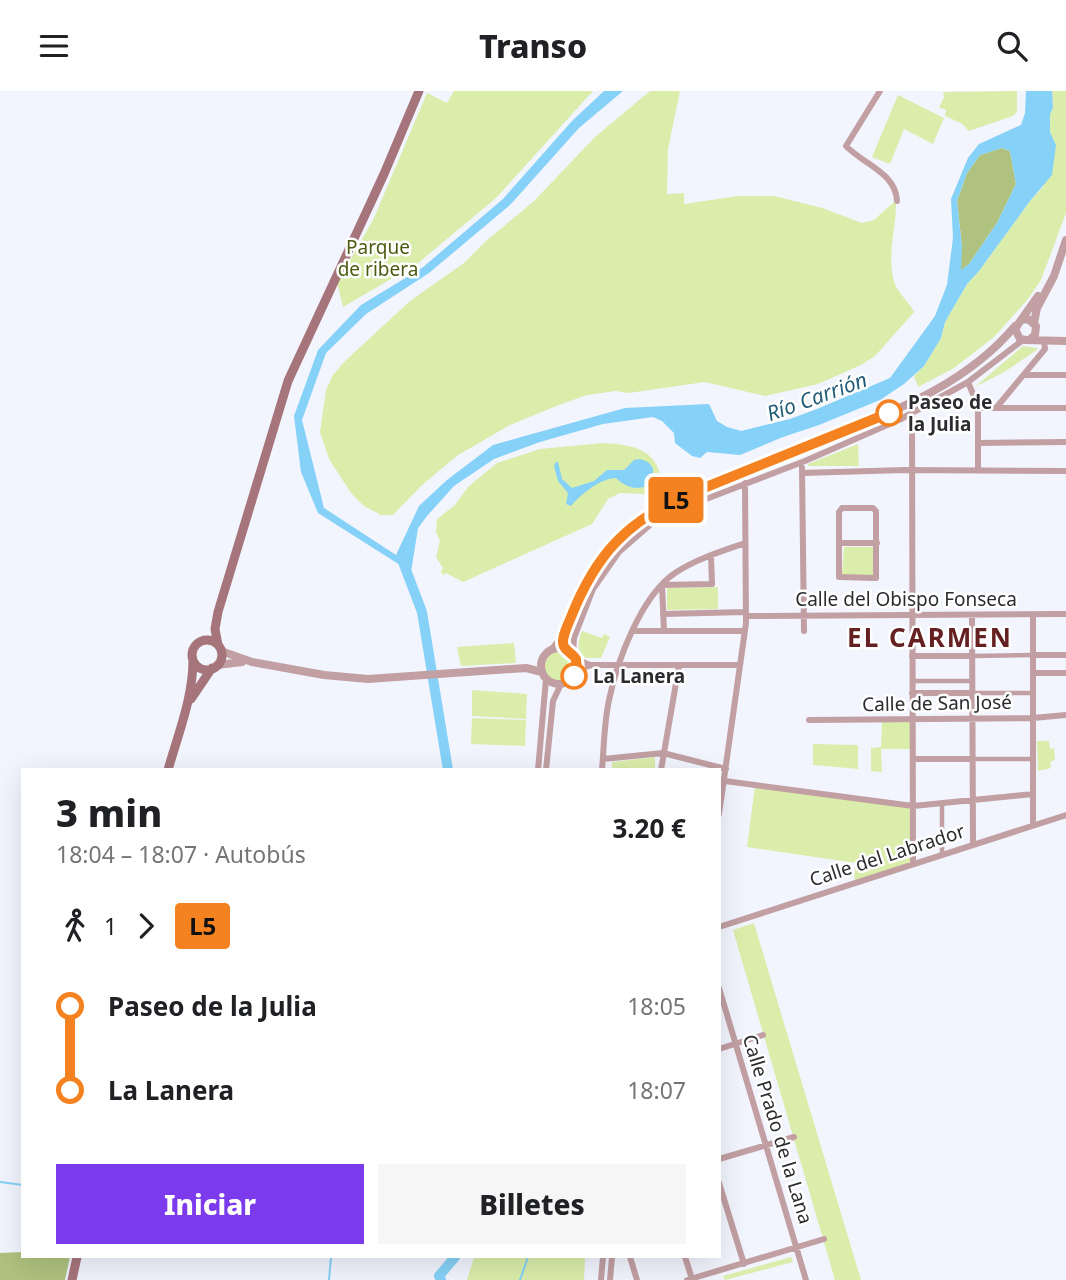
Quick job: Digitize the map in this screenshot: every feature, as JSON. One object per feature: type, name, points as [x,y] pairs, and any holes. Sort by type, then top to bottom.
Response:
[{"type":"main road","points":[[186,710],[195,689],[221,659],[215,629],[218,611],[288,381],[419,91]]},
{"type":"main road","points":[[169,768],[186,710],[193,674],[193,650],[218,611]]},
{"type":"main road","points":[[200,641],[209,640],[219,648]]},
{"type":"main road","points":[[193,660],[203,669],[214,667]]},
{"type":"main road","points":[[72,1280],[76,1258]]},
{"type":"street","points":[[880,91],[861,126],[846,146],[884,175],[893,185],[897,201]]},
{"type":"street","points":[[1001,343],[1035,335],[1037,308],[1054,277],[1066,240]]},
{"type":"street","points":[[219,648],[252,662],[344,678],[394,679],[526,668],[542,660],[554,649],[564,635],[580,595],[599,561],[620,536],[645,516],[689,494],[897,411],[959,376],[1001,343],[1018,323],[1041,290],[1062,251]]},
{"type":"street","points":[[1018,323],[1028,319],[1048,340]]},
{"type":"street","points":[[1018,323],[1023,339]]},
{"type":"street","points":[[571,654],[593,589],[632,538],[666,515],[871,434],[968,382],[1023,339],[1066,341]]},
{"type":"street","points":[[996,408],[1045,349],[1048,340]]},
{"type":"street","points":[[1024,375],[1066,375]]},
{"type":"street","points":[[968,382],[978,408],[978,470]]},
{"type":"street","points":[[978,408],[1066,408]]},
{"type":"street","points":[[912,413],[913,863]]},
{"type":"street","points":[[978,443],[1066,442]]},
{"type":"street","points":[[802,463],[804,631]]},
{"type":"street","points":[[802,473],[912,470],[1066,471]]},
{"type":"street","points":[[721,794],[745,631],[745,483]]},
{"type":"street","points":[[842,508],[873,508],[876,511],[877,543],[876,577],[839,577],[839,513],[842,508]]},
{"type":"street","points":[[602,768],[609,698],[633,631],[647,604],[674,573],[711,555],[745,543]]},
{"type":"street","points":[[840,543],[877,543]]},
{"type":"street","points":[[662,585],[712,583],[711,555]]},
{"type":"street","points":[[662,585],[664,631]]},
{"type":"street","name":"Calle del Obispo Fonseca","points":[[663,614],[1066,614]]},
{"type":"street","points":[[1033,614],[1033,825]]},
{"type":"street","points":[[972,615],[973,844]]},
{"type":"street","points":[[633,631],[745,631]]},
{"type":"street","points":[[564,635],[577,669]]},
{"type":"street","points":[[554,649],[592,665]]},
{"type":"street","points":[[912,656],[1066,655]]},
{"type":"street","points":[[538,768],[544,675],[542,660]]},
{"type":"street","points":[[214,667],[252,662]]},
{"type":"street","points":[[546,768],[553,701],[561,684],[571,680],[577,669],[592,665],[740,665]]},
{"type":"street","points":[[661,768],[679,666]]},
{"type":"street","points":[[526,668],[561,684]]},
{"type":"street","points":[[1034,673],[1066,673]]},
{"type":"street","points":[[912,681],[973,681]]},
{"type":"street","points":[[912,693],[1034,694]]},
{"type":"street","name":"Calle de San José","points":[[809,720],[1033,718],[1066,715]]},
{"type":"street","points":[[603,759],[663,753],[726,768]]},
{"type":"street","points":[[913,759],[1034,759]]},
{"type":"street","points":[[724,781],[913,806],[1033,794]]},
{"type":"street","points":[[942,803],[942,854]]},
{"type":"street","name":"Calle del Labrador","points":[[721,926],[1066,815]]},
{"type":"street","name":"Calle Prado de la Lana","points":[[721,995],[806,1280]]},
{"type":"street","points":[[721,1048],[763,1035]]},
{"type":"street","points":[[721,1158],[794,1137]]},
{"type":"street","points":[[721,1189],[744,1264]]},
{"type":"street","points":[[685,1258],[690,1279],[824,1240]]},
{"type":"street","points":[[601,1280],[603,1258]]},
{"type":"street","points":[[610,1280],[612,1258]]},
{"type":"street","points":[[630,1258],[637,1280]]},
{"type":"street","points":[[718,1271],[721,1280]]},
{"type":"green space","name":"Parque de ribera","points":[[454,91],[593,91],[496,198],[417,264],[343,307],[337,283],[374,218],[427,93],[447,103]]},
{"type":"green space","points":[[650,91],[680,91],[668,149],[667,194],[684,193],[684,204],[738,196],[774,196],[822,208],[862,223],[874,220],[894,202],[892,274],[897,288],[914,312],[875,356],[818,384],[765,396],[705,382],[629,393],[616,391],[587,395],[510,425],[458,455],[421,486],[393,515],[381,515],[364,506],[351,493],[329,459],[320,432],[326,390],[333,375],[410,301],[464,263],[534,201],[595,137]]},
{"type":"green space","points":[[1017,91],[1017,112],[1013,116],[969,131],[961,123],[945,116],[946,110],[939,107],[944,97],[943,92]]},
{"type":"green space","points":[[1052,91],[1066,91],[1066,213],[1041,280],[994,337],[954,368],[918,387],[914,376],[924,366],[941,338],[945,322],[967,284],[1043,187],[1056,145],[1050,132]]},
{"type":"green space","points":[[898,95],[944,118],[933,144],[904,129],[890,164],[872,157]]},
{"type":"green space","points":[[1002,148],[1010,151],[1016,184],[997,223],[969,264],[960,271],[962,247],[957,201],[967,173],[980,155]]},
{"type":"green space","points":[[1023,346],[1037,350],[975,387]]},
{"type":"green space","points":[[603,443],[632,447],[647,454],[658,468],[661,478],[645,494],[620,493],[608,499],[592,524],[463,582],[446,573],[443,575],[443,568],[436,557],[440,541],[436,532],[437,519],[454,506],[469,486],[497,463],[540,449]]},
{"type":"green space","points":[[858,444],[859,466],[808,466],[808,464]]},
{"type":"green space","points":[[844,547],[873,547],[873,575],[842,575]]},
{"type":"green space","points":[[718,587],[718,609],[667,610],[667,588]]},
{"type":"green space","points":[[582,631],[602,638],[604,634],[610,637],[601,658],[586,658],[580,652]]},
{"type":"green space","points":[[514,643],[516,663],[461,666],[457,647]]},
{"type":"green space","points":[[559,648],[572,653],[577,666],[572,679],[559,684],[546,679],[541,666],[546,653]]},
{"type":"green space","points":[[472,690],[527,694],[526,719],[472,716]]},
{"type":"green space","points":[[472,718],[526,720],[525,746],[471,744]]},
{"type":"green space","points":[[913,718],[913,749],[881,749],[882,772],[871,771],[871,748],[881,747],[882,719]]},
{"type":"green space","points":[[1037,741],[1049,741],[1050,749],[1054,748],[1055,760],[1050,762],[1051,768],[1038,771]]},
{"type":"green space","points":[[813,744],[858,745],[858,769],[813,765]]},
{"type":"green space","points":[[655,757],[655,768],[612,768],[612,762]]},
{"type":"green space","points":[[755,786],[913,806],[913,863],[857,882],[854,878],[856,863],[747,847]]},
{"type":"green space","points":[[754,923],[861,1280],[835,1280],[733,930]]},
{"type":"green space","points":[[21,1252],[21,1258],[70,1258],[65,1280],[0,1280],[0,1253]]},
{"type":"green space","points":[[791,1257],[793,1262],[725,1280],[723,1276]]},
{"type":"green space","points":[[474,1258],[585,1258],[584,1280],[467,1280]]},
{"type":"water","points":[[604,91],[623,91],[579,128],[510,205],[429,273],[366,314],[326,353],[302,420],[324,508],[396,555],[419,506],[447,480],[493,445],[625,408],[709,404],[717,421],[741,431],[790,419],[890,378],[935,316],[947,285],[953,238],[951,199],[968,158],[979,144],[1021,125],[1025,113],[1026,91],[1052,91],[1050,132],[1056,145],[1052,175],[967,284],[924,366],[880,400],[740,455],[707,452],[700,458],[692,456],[675,443],[674,433],[662,421],[653,417],[603,424],[540,442],[494,459],[454,486],[418,528],[411,572],[318,513],[301,472],[294,416],[318,350],[361,305],[422,268],[503,199],[572,121]],"holes":[[[1002,148],[1010,151],[1016,184],[997,223],[969,264],[961,270],[962,247],[957,201],[967,173],[980,155]]]},
{"type":"water","points":[[640,459],[653,468],[653,481],[649,484],[634,488],[616,478],[610,479],[592,487],[571,506],[566,504],[568,493],[558,481],[554,466],[556,462],[562,479],[572,488],[594,481],[607,470],[624,470],[634,460]]},
{"type":"waterway","name":"Río Carrión","points":[[404,555],[403,562],[422,612],[448,768]]},
{"type":"waterway","points":[[0,1182],[21,1185]]},
{"type":"waterway","points":[[329,1280],[331,1258]]},
{"type":"waterway","name":"Río Carrión","points":[[441,1280],[439,1276],[454,1258]]},
{"type":"waterway","points":[[520,1280],[528,1258]]},
{"type":"bus line","name":"L5","points":[[574,676],[577,669],[576,659],[565,649],[564,635],[592,572],[606,551],[632,525],[689,494],[889,413]]},
{"type":"place","name":"Paseo de la Julia","points":[[889,413]]},
{"type":"place","name":"La Lanera","points":[[574,676]]},
{"type":"district","name":"EL CARMEN","points":[[930,638]]}]
